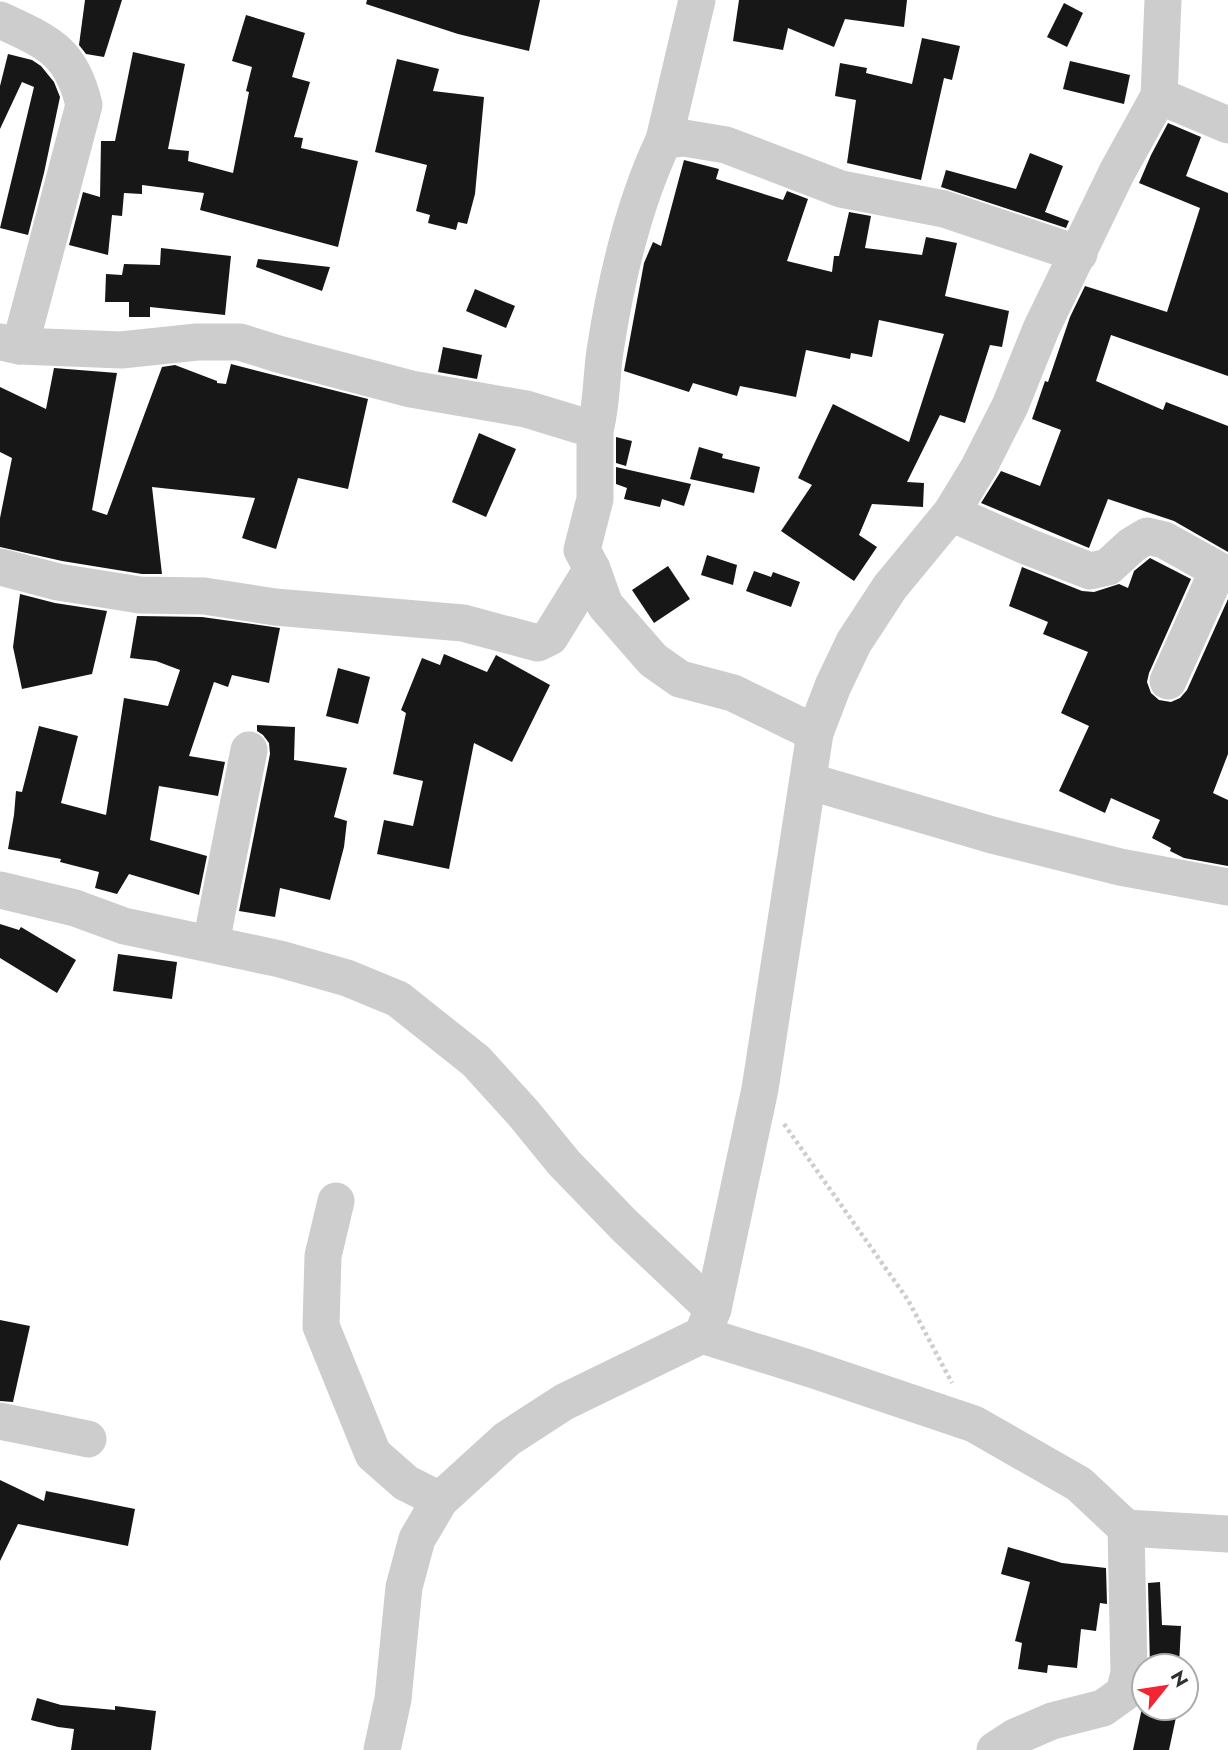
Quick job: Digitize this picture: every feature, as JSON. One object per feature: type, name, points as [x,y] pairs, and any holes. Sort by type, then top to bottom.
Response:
[{"type":"street","points":[[697,0],[664,140],[649,172],[633,221],[605,352],[602,405],[595,430],[594,499],[582,550],[605,605],[653,660],[680,679],[733,693],[815,733]]},
{"type":"street","points":[[382,1750],[393,1699],[404,1587],[417,1539],[440,1500],[507,1439],[564,1402],[707,1322],[760,1089],[815,733],[854,642],[890,587],[951,513],[979,467],[1010,406],[1041,329],[1117,172],[1159,96],[1163,0]]},
{"type":"street","points":[[0,20],[50,44],[68,64],[79,87],[83,105],[10,344],[121,350],[197,342],[240,342],[411,389],[526,409],[595,430]]},
{"type":"street","points":[[1159,96],[1228,124]]},
{"type":"street","points":[[664,140],[684,138],[726,145],[841,189],[944,209],[1079,254]]},
{"type":"street","points":[[951,513],[1090,570],[1108,567],[1132,545],[1147,536],[1164,540],[1218,570],[1168,681]]},
{"type":"street","points":[[0,568],[58,582],[140,595],[204,596],[275,607],[463,623],[538,643],[551,638],[592,569]]},
{"type":"street","points":[[211,943],[249,750]]},
{"type":"street","points":[[808,780],[992,835],[1120,867],[1228,887]]},
{"type":"street","points":[[0,890],[75,908],[124,926],[211,943],[347,978],[398,999],[476,1061],[564,1163],[625,1226],[707,1322],[974,1424],[1079,1484],[1126,1528],[1228,1534]]},
{"type":"street","points":[[336,1201],[323,1256],[321,1326],[373,1454],[406,1483],[440,1500]]},
{"type":"street","points":[[0,1421],[88,1439]]},
{"type":"street","points":[[995,1750],[1015,1737],[1052,1721],[1103,1708],[1124,1693],[1129,1673],[1126,1528]]},
{"type":"path","points":[[760,1089],[908,1300],[974,1424]]},
{"type":"building","points":[[85,0],[122,0],[104,57],[86,54],[79,45]]},
{"type":"building","points":[[367,0],[540,0],[529,51],[458,34],[366,4]]},
{"type":"building","points":[[739,0],[907,0],[904,27],[845,19],[834,47],[788,28],[783,50],[733,41]]},
{"type":"building","points":[[1064,3],[1083,13],[1067,47],[1047,37]]},
{"type":"building","points":[[246,15],[305,33],[292,77],[310,82],[294,137],[303,138],[301,148],[358,161],[338,247],[200,210],[204,193],[142,185],[142,194],[124,193],[122,216],[112,215],[108,255],[69,245],[83,192],[100,197],[101,141],[115,141],[133,52],[185,64],[168,149],[189,151],[188,161],[233,173],[252,67],[232,61]]},
{"type":"building","points":[[922,38],[960,46],[952,80],[944,78],[921,180],[847,163],[856,100],[835,96],[840,63],[867,68],[866,73],[912,84]]},
{"type":"building","points":[[8,54],[32,60],[41,66],[54,82],[60,97],[28,235],[0,228],[34,87],[22,82],[0,129],[0,86]]},
{"type":"building","points":[[397,59],[439,69],[433,91],[484,97],[475,194],[467,224],[458,222],[456,230],[428,223],[430,215],[416,211],[427,165],[375,152]]},
{"type":"building","points":[[1070,61],[1130,75],[1124,104],[1063,89]]},
{"type":"building","points":[[1168,123],[1201,137],[1186,176],[1228,193],[1228,376],[1111,335],[1096,381],[1163,410],[1166,402],[1228,426],[1228,552],[1174,521],[1108,499],[1089,548],[981,503],[1001,471],[1040,486],[1061,430],[1032,419],[1070,317],[1085,286],[1167,312],[1200,208],[1139,183]]},
{"type":"building","points":[[1030,153],[1063,166],[1045,212],[1069,221],[1066,228],[941,187],[946,170],[1016,189]]},
{"type":"building","points":[[684,160],[719,169],[716,179],[783,200],[787,191],[808,199],[787,261],[832,272],[834,256],[839,256],[849,212],[871,216],[865,248],[922,255],[926,237],[957,243],[945,296],[1009,311],[1002,347],[990,345],[965,423],[940,415],[907,482],[924,483],[923,507],[872,504],[859,535],[877,547],[854,581],[781,531],[812,485],[798,478],[833,404],[909,442],[944,334],[879,320],[872,357],[851,353],[850,359],[806,350],[796,397],[740,386],[737,396],[693,383],[689,392],[624,371],[644,263],[653,242],[661,246]]},
{"type":"building","points":[[161,248],[231,256],[225,315],[150,307],[150,317],[129,317],[129,302],[105,302],[106,274],[122,275],[124,264],[160,265]]},
{"type":"building","points":[[258,259],[330,267],[322,291],[256,267]]},
{"type":"building","points":[[475,289],[515,306],[506,328],[466,311]]},
{"type":"building","points":[[443,347],[482,355],[477,379],[438,372]]},
{"type":"building","points":[[231,364],[368,399],[348,489],[298,478],[276,549],[242,538],[255,498],[152,487],[162,574],[142,574],[62,561],[0,547],[0,518],[12,458],[0,452],[0,387],[46,409],[54,368],[117,373],[92,510],[107,515],[162,367],[175,365],[217,383],[226,384]]},
{"type":"building","points":[[479,433],[516,449],[486,517],[452,502]]},
{"type":"building","points":[[616,437],[632,441],[626,466],[616,463]]},
{"type":"building","points":[[699,447],[723,454],[722,458],[760,467],[754,493],[690,479]]},
{"type":"building","points":[[616,467],[691,484],[684,506],[662,499],[660,507],[624,499],[627,488],[616,484]]},
{"type":"building","points":[[707,555],[737,565],[733,585],[701,575]]},
{"type":"building","points":[[1150,558],[1191,579],[1149,673],[1147,682],[1151,693],[1159,700],[1171,702],[1180,698],[1187,690],[1228,599],[1228,754],[1213,793],[1228,800],[1228,866],[1184,858],[1170,851],[1171,848],[1152,838],[1160,820],[1111,798],[1105,813],[1059,791],[1089,726],[1061,713],[1088,652],[1043,634],[1048,622],[1009,606],[1022,567],[1082,591],[1094,592],[1119,584],[1128,588],[1134,571]]},
{"type":"building","points":[[668,566],[690,599],[654,623],[632,590]]},
{"type":"building","points":[[754,571],[771,577],[773,572],[800,582],[791,607],[746,591]]},
{"type":"building","points":[[20,594],[55,603],[107,611],[92,674],[22,689],[13,647]]},
{"type":"building","points":[[137,616],[202,617],[280,628],[269,683],[232,675],[228,687],[214,682],[189,756],[225,762],[218,796],[159,786],[150,840],[207,856],[199,895],[129,874],[117,894],[95,888],[99,872],[60,862],[61,859],[8,849],[16,791],[22,792],[39,726],[78,736],[61,803],[106,815],[124,698],[168,706],[180,670],[156,661],[130,658]]},
{"type":"building","points":[[444,654],[487,672],[496,655],[550,685],[512,762],[474,743],[449,869],[377,854],[384,820],[413,826],[423,781],[393,774],[406,713],[401,710],[422,658],[440,665]]},
{"type":"building","points":[[338,668],[370,677],[358,724],[326,716]]},
{"type":"building","points":[[257,725],[295,727],[294,760],[347,768],[334,817],[347,821],[344,847],[330,900],[280,888],[275,917],[239,911],[270,754],[269,743],[257,731]]},
{"type":"building","points":[[0,924],[19,930],[21,927],[76,960],[57,993],[0,958]]},
{"type":"building","points":[[118,954],[177,962],[172,999],[113,991]]},
{"type":"building","points":[[0,1320],[30,1326],[13,1402],[0,1401]]},
{"type":"building","points":[[0,1480],[44,1501],[46,1491],[135,1509],[128,1546],[18,1524],[0,1561]]},
{"type":"building","points":[[1008,1547],[1062,1563],[1106,1568],[1107,1604],[1100,1603],[1096,1631],[1081,1629],[1077,1668],[1048,1665],[1047,1673],[1018,1669],[1022,1643],[1015,1641],[1030,1582],[1001,1574]]},
{"type":"building","points":[[1160,1582],[1162,1625],[1181,1626],[1180,1652],[1150,1652],[1148,1583]]},
{"type":"building","points":[[37,1698],[61,1705],[115,1710],[115,1706],[156,1711],[151,1750],[71,1750],[74,1729],[31,1720]]},
{"type":"building","points":[[1139,1722],[1175,1722],[1169,1750],[1133,1750]]}]
